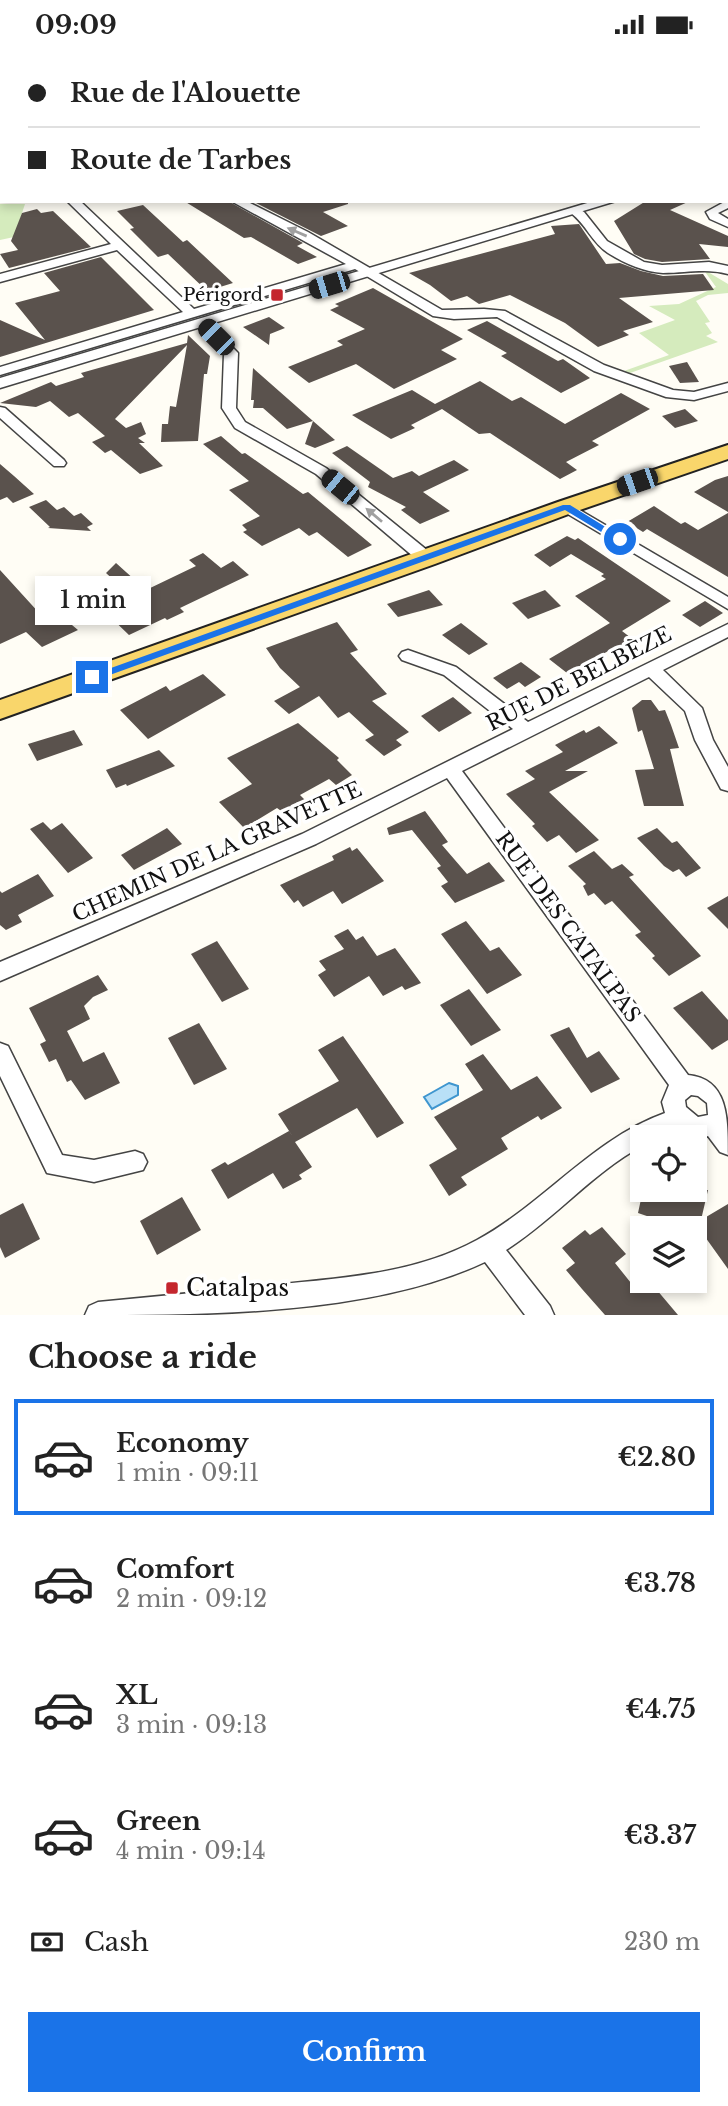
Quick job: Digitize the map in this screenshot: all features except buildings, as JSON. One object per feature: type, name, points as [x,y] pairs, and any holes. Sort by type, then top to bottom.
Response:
[{"type":"main road","points":[[0,710],[566,507],[728,452]]},
{"type":"street","points":[[75,203],[231,353],[229,408],[240,425],[321,471],[427,559]]},
{"type":"street","points":[[241,203],[304,234],[441,314],[500,314],[592,365],[671,394],[694,395],[728,387]]},
{"type":"street","points":[[0,383],[362,269],[602,203]]},
{"type":"street","points":[[728,203],[712,212],[714,217],[728,224]]},
{"type":"street","points":[[575,211],[589,221],[605,245],[646,266],[660,268],[712,264],[728,270]]},
{"type":"street","points":[[0,278],[121,245]]},
{"type":"street","points":[[0,371],[197,319]]},
{"type":"street","points":[[0,411],[59,463]]},
{"type":"street","points":[[566,507],[728,604]]},
{"type":"street","name":"RUE DE BELBÈZE","points":[[451,769],[728,630]]},
{"type":"street","points":[[408,656],[450,671],[526,730]]},
{"type":"street","points":[[650,668],[693,708],[704,740],[728,784]]},
{"type":"street","name":"CHEMIN DE LA GRAVETTE","points":[[0,972],[309,839],[451,769]]},
{"type":"street","name":"RUE DES CATALPAS","points":[[451,769],[684,1087]]},
{"type":"street","points":[[0,1053],[55,1165],[94,1171],[135,1162]]},
{"type":"street","points":[[699,1085],[723,1094],[721,1115],[714,1125],[698,1128],[679,1119],[673,1108],[673,1097],[684,1087],[699,1085]]},
{"type":"street","points":[[98,1315],[366,1288],[412,1279],[453,1265],[488,1248],[612,1152],[664,1122],[679,1119]]},
{"type":"street","points":[[714,1125],[728,1144]]},
{"type":"street","points":[[488,1248],[541,1315]]},
{"type":"green space","points":[[0,204],[25,204],[14,237],[0,240]]},
{"type":"green space","points":[[703,269],[728,284],[728,293],[708,295],[696,301],[710,322],[705,323],[712,333],[706,336],[718,342],[630,373],[624,371],[669,355],[639,333],[675,320],[649,306],[679,304],[716,287]]},
{"type":"water","points":[[449,1083],[458,1086],[458,1095],[432,1109],[424,1097]]},
{"type":"place","name":"Périgord","points":[[277,295]]},
{"type":"place","name":"Catalpas","points":[[172,1288]]},
{"type":"route","points":[[92,677],[475,542],[566,507],[620,539]]}]
